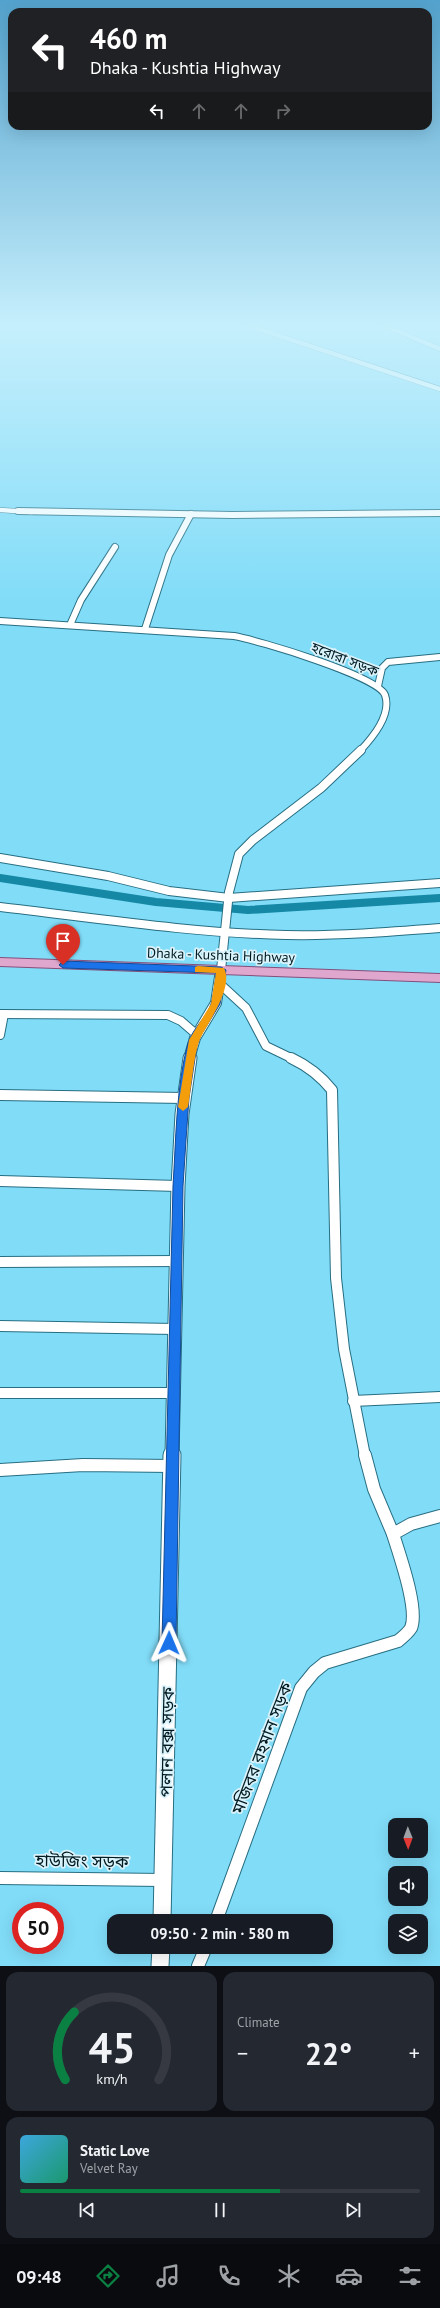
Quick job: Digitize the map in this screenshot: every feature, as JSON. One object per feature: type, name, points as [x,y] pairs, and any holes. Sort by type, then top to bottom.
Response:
[{"type":"main road","name":"Dhaka - Kushtia Highway","points":[[0,962],[221,977],[440,978]]},
{"type":"main road","name":"পলান বক্স সড়ক","points":[[162,1914],[178,1186],[184,1098],[196,1034],[215,1004],[221,977]]},
{"type":"main road","points":[[160,1966],[161,1954]]},
{"type":"street","points":[[0,510],[42,513],[440,513]]},
{"type":"street","points":[[145,629],[164,564],[176,542],[178,531],[190,514]]},
{"type":"street","points":[[70,625],[81,600],[116,547]]},
{"type":"street","name":"হরোরা সড়ক","points":[[0,621],[213,633],[252,640],[349,672],[378,686],[385,694],[386,700],[382,719],[376,732],[349,761],[303,803],[260,835],[238,855],[234,866],[225,922],[221,977]]},
{"type":"street","points":[[378,686],[382,668],[388,662],[440,657]]},
{"type":"street","points":[[0,858],[108,876],[169,891],[229,899],[440,882]]},
{"type":"street","points":[[0,907],[224,932],[286,935],[366,934],[440,928]]},
{"type":"street","name":"মজিবর রহমান সড়ক","points":[[219,1914],[301,1688],[314,1672],[325,1663],[398,1641],[407,1634],[412,1623],[407,1586],[393,1534],[374,1489],[353,1401],[344,1349],[336,1278],[334,1100],[332,1090],[322,1077],[309,1068],[266,1046],[246,1008],[221,977]]},
{"type":"street","points":[[0,1035],[2,1014],[168,1015],[181,1021],[196,1034]]},
{"type":"street","points":[[0,1094],[184,1098]]},
{"type":"street","points":[[0,1181],[178,1186]]},
{"type":"street","points":[[0,1262],[177,1261]]},
{"type":"street","points":[[0,1326],[175,1329]]},
{"type":"street","points":[[0,1393],[174,1393]]},
{"type":"street","points":[[353,1401],[440,1397]]},
{"type":"street","points":[[0,1470],[98,1464],[173,1466]]},
{"type":"street","points":[[393,1534],[411,1524],[440,1516]]},
{"type":"street","name":"হাউজিং সড়ক","points":[[0,1878],[163,1880]]},
{"type":"street","points":[[198,1966],[203,1954]]},
{"type":"waterway","points":[[0,878],[156,902],[248,910],[440,898]]},
{"type":"slow traffic","points":[[183,1107],[194,1040],[196,1034],[215,1004],[220,984],[221,970],[198,969]]},
{"type":"route","points":[[63,965],[221,970],[218,996],[215,1004],[196,1034],[184,1098],[178,1186],[169,1643]]}]
